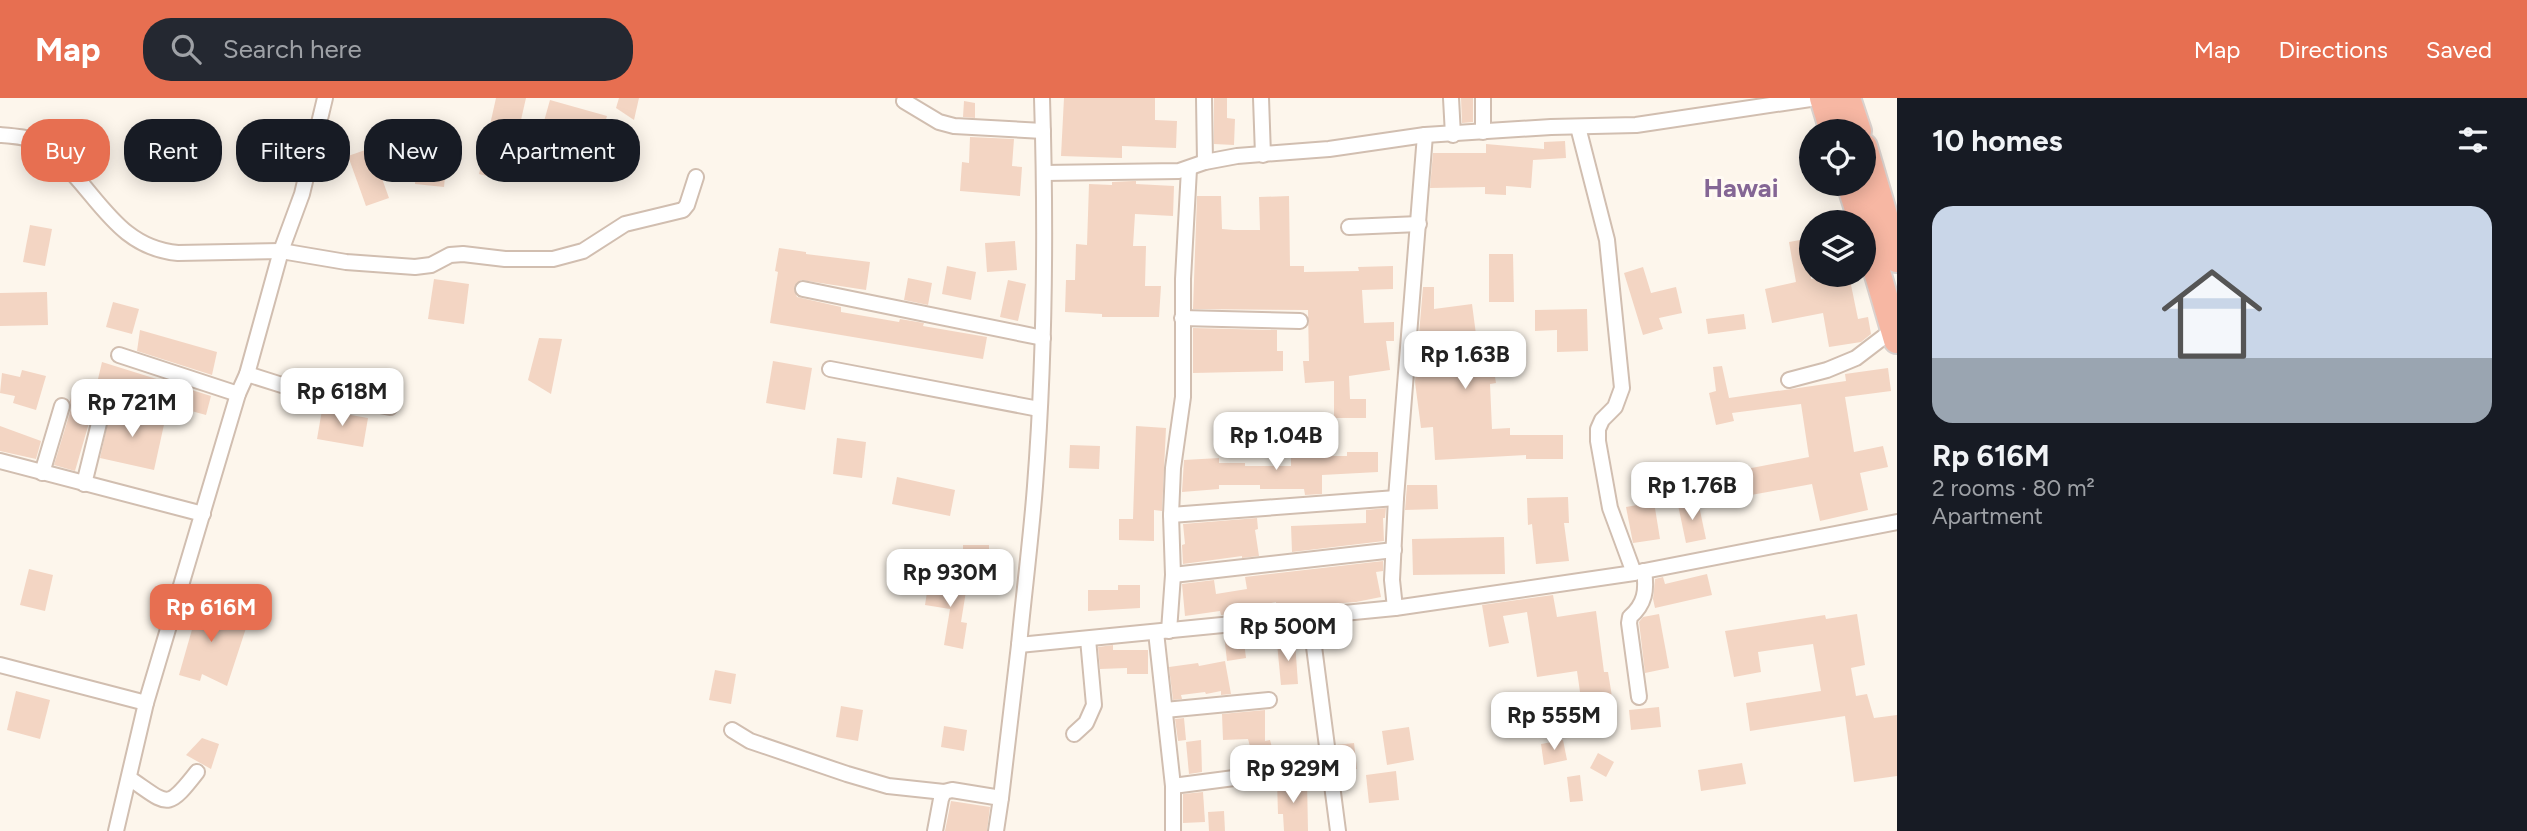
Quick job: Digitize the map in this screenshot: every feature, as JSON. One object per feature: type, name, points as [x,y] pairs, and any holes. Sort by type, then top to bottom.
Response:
[{"type":"highway","points":[[1820,98],[1828,119]]},
{"type":"highway","points":[[1847,98],[1854,119]]},
{"type":"highway","points":[[1876,188],[1897,259]]},
{"type":"highway","points":[[1876,269],[1895,334]]},
{"type":"street","points":[[116,831],[145,703],[237,394],[247,374],[281,251],[302,194],[325,98]]},
{"type":"street","points":[[996,831],[1035,486],[1043,338],[1042,98]]},
{"type":"street","points":[[1204,98],[1205,162]]},
{"type":"street","points":[[1261,98],[1263,155]]},
{"type":"street","points":[[1451,98],[1453,135]]},
{"type":"street","points":[[1483,98],[1483,132]]},
{"type":"street","points":[[1044,173],[1179,171],[1205,162],[1237,156],[1329,149],[1425,135],[1636,125],[1820,98]]},
{"type":"street","points":[[904,101],[939,122],[954,126],[1043,131]]},
{"type":"street","points":[[1578,127],[1607,240],[1622,388],[1615,407],[1602,420],[1598,429],[1598,441],[1610,508],[1646,594],[1630,617],[1629,623],[1639,697]]},
{"type":"street","points":[[0,135],[43,144],[132,239],[162,252],[178,253],[281,251],[346,262],[415,267],[431,265],[450,255],[463,254],[553,259],[583,251],[625,223],[683,210],[696,177]]},
{"type":"street","points":[[1395,608],[1392,580],[1396,498],[1425,135]]},
{"type":"street","points":[[1173,831],[1173,786],[1165,710],[1163,632],[1173,575],[1171,515],[1174,448],[1183,397],[1182,318],[1188,169]]},
{"type":"street","points":[[1349,227],[1419,224]]},
{"type":"street","points":[[803,289],[1043,338]]},
{"type":"street","points":[[1182,318],[1300,321]]},
{"type":"street","points":[[1789,380],[1827,370],[1856,358],[1895,334]]},
{"type":"street","points":[[119,355],[237,394]]},
{"type":"street","points":[[830,369],[1039,410]]},
{"type":"street","points":[[247,374],[285,386],[390,407]]},
{"type":"street","points":[[42,473],[62,406]]},
{"type":"street","points":[[83,484],[102,411]]},
{"type":"street","points":[[0,461],[203,514]]},
{"type":"street","points":[[1171,515],[1396,498]]},
{"type":"street","points":[[1019,645],[1395,608],[1639,572],[1897,522]]},
{"type":"street","points":[[1173,575],[1394,550]]},
{"type":"street","points":[[1310,616],[1338,831]]},
{"type":"street","points":[[1074,734],[1086,723],[1094,705],[1088,639]]},
{"type":"street","points":[[0,665],[145,703]]},
{"type":"street","points":[[1165,710],[1269,700]]},
{"type":"street","points":[[732,730],[750,741],[888,786],[944,792],[952,790],[1001,798]]},
{"type":"street","points":[[129,778],[161,799],[169,800],[177,797],[197,772]]},
{"type":"street","points":[[1173,786],[1257,775]]},
{"type":"street","points":[[935,831],[944,792]]},
{"type":"building","points":[[496,98],[526,98],[521,119],[491,119]]},
{"type":"building","points":[[619,98],[639,98],[634,119],[616,108]]},
{"type":"building","points":[[1064,98],[1155,98],[1155,120],[1177,121],[1176,148],[1122,146],[1122,158],[1061,156]]},
{"type":"building","points":[[1214,98],[1227,98],[1227,118],[1235,119],[1234,145],[1214,144]]},
{"type":"building","points":[[1461,98],[1473,98],[1473,122],[1462,123]]},
{"type":"building","points":[[550,100],[607,116],[606,119],[545,119]]},
{"type":"building","points":[[964,101],[975,103],[975,118],[963,117]]},
{"type":"building","points":[[970,137],[1014,139],[1012,166],[1022,167],[1020,196],[960,191],[962,162],[969,163]]},
{"type":"building","points":[[1565,141],[1566,158],[1533,160],[1531,188],[1506,186],[1506,195],[1485,194],[1485,187],[1430,188],[1433,153],[1486,153],[1486,144],[1544,149],[1544,142]]},
{"type":"building","points":[[364,150],[364,182],[383,182],[389,198],[366,206],[350,155]]},
{"type":"building","points":[[1136,181],[1136,184],[1174,186],[1173,216],[1135,214],[1133,246],[1146,246],[1145,286],[1161,286],[1159,317],[1102,317],[1102,314],[1065,312],[1066,280],[1075,280],[1076,244],[1087,245],[1089,184],[1112,185],[1112,182]]},
{"type":"building","points":[[415,182],[444,182],[444,187]]},
{"type":"building","points":[[1197,196],[1221,196],[1222,229],[1260,230],[1259,197],[1289,196],[1290,266],[1304,266],[1304,272],[1359,271],[1358,267],[1393,266],[1393,289],[1362,290],[1364,323],[1394,322],[1394,341],[1386,341],[1390,370],[1349,376],[1350,399],[1366,399],[1366,418],[1334,418],[1334,381],[1305,383],[1303,361],[1309,361],[1308,310],[1193,309]]},
{"type":"building","points":[[30,225],[52,229],[45,266],[23,262]]},
{"type":"building","points":[[1799,240],[1799,287],[1851,287],[1858,319],[1868,317],[1871,334],[1861,342],[1829,347],[1823,313],[1772,323],[1765,289],[1796,282],[1789,242]]},
{"type":"building","points":[[1015,241],[1017,270],[987,272],[985,243]]},
{"type":"building","points":[[779,248],[870,262],[866,290],[801,280],[794,288],[797,297],[841,307],[841,312],[899,322],[900,319],[924,323],[923,326],[987,337],[983,359],[770,323]]},
{"type":"building","points":[[1489,254],[1513,254],[1514,302],[1489,302]]},
{"type":"building","points":[[947,266],[976,272],[971,300],[942,294]]},
{"type":"building","points":[[1643,267],[1651,293],[1676,287],[1682,313],[1659,318],[1663,329],[1643,335],[1624,273]]},
{"type":"building","points":[[908,278],[932,283],[928,305],[904,300]]},
{"type":"building","points":[[434,279],[469,284],[464,324],[428,319]]},
{"type":"building","points":[[1008,280],[1026,284],[1018,321],[1000,317]]},
{"type":"building","points":[[1423,287],[1434,287],[1434,309],[1472,304],[1477,342],[1489,341],[1493,364],[1496,383],[1490,384],[1492,429],[1510,428],[1510,435],[1563,435],[1563,459],[1526,459],[1526,455],[1435,460],[1433,427],[1421,428],[1415,382],[1417,353],[1421,352],[1419,334]]},
{"type":"building","points":[[47,292],[48,325],[0,326],[0,293]]},
{"type":"building","points":[[113,302],[139,309],[132,334],[106,327]]},
{"type":"building","points":[[1587,309],[1588,351],[1557,352],[1557,330],[1535,331],[1535,310]]},
{"type":"building","points":[[1744,314],[1746,329],[1708,334],[1706,319]]},
{"type":"building","points":[[1193,328],[1277,330],[1277,351],[1283,351],[1283,371],[1193,373]]},
{"type":"building","points":[[140,330],[217,352],[212,375],[137,351]]},
{"type":"building","points":[[539,338],[562,339],[551,394],[528,380]]},
{"type":"building","points":[[773,361],[812,368],[805,410],[766,403]]},
{"type":"building","points":[[102,362],[211,396],[206,415],[184,409],[186,402],[98,379]]},
{"type":"building","points":[[1722,366],[1729,398],[1846,381],[1845,374],[1888,368],[1891,391],[1845,397],[1854,452],[1883,446],[1888,467],[1860,473],[1868,510],[1820,521],[1812,484],[1740,497],[1736,471],[1809,457],[1801,404],[1732,413],[1734,421],[1716,425],[1709,393],[1716,391],[1713,367]]},
{"type":"building","points":[[22,370],[46,376],[36,410],[13,403],[15,396],[0,393],[2,373],[20,377]]},
{"type":"building","points":[[75,385],[98,392],[75,471],[54,465],[71,409],[70,401]]},
{"type":"building","points":[[111,408],[165,420],[154,470],[100,458]]},
{"type":"building","points":[[322,410],[368,418],[363,447],[317,439]]},
{"type":"building","points":[[0,426],[41,441],[36,459],[0,451]]},
{"type":"building","points":[[1136,426],[1166,428],[1162,511],[1154,510],[1154,541],[1119,540],[1119,519],[1133,519]]},
{"type":"building","points":[[837,438],[866,442],[862,478],[833,474]]},
{"type":"building","points":[[1070,445],[1100,446],[1099,469],[1069,468]]},
{"type":"building","points":[[1347,452],[1378,452],[1378,472],[1322,475],[1322,494],[1305,495],[1304,489],[1260,489],[1260,485],[1219,485],[1219,489],[1182,492],[1184,460],[1219,458],[1219,463],[1245,463],[1245,466],[1291,466],[1291,456],[1347,456]]},
{"type":"building","points":[[897,477],[955,490],[950,516],[892,504]]},
{"type":"building","points":[[1407,485],[1437,485],[1438,509],[1405,510]]},
{"type":"building","points":[[1568,497],[1569,523],[1564,523],[1569,561],[1536,564],[1532,524],[1528,525],[1527,498]]},
{"type":"building","points":[[1698,501],[1706,539],[1686,543],[1678,505]]},
{"type":"building","points":[[1654,502],[1660,539],[1633,543],[1626,507]]},
{"type":"building","points":[[1386,508],[1383,518],[1384,541],[1292,552],[1291,526],[1366,523],[1366,510]]},
{"type":"building","points":[[1257,518],[1258,529],[1255,530],[1259,556],[1183,564],[1183,524]]},
{"type":"building","points":[[1504,537],[1505,574],[1413,575],[1412,539]]},
{"type":"building","points":[[963,545],[989,545],[989,571],[963,571]]},
{"type":"building","points":[[1383,561],[1383,571],[1376,572],[1381,597],[1356,602],[1276,608],[1276,602],[1239,609],[1240,614],[1221,615],[1220,611],[1185,616],[1182,584],[1214,580],[1216,594],[1247,589],[1245,577]]},
{"type":"building","points":[[29,569],[53,575],[45,611],[20,605]]},
{"type":"building","points":[[1707,574],[1712,595],[1655,608],[1655,579],[1663,577],[1665,584]]},
{"type":"building","points":[[929,579],[967,585],[961,622],[967,623],[963,649],[944,645],[950,609],[925,605]]},
{"type":"building","points":[[1118,585],[1140,585],[1140,608],[1088,611],[1088,590],[1118,590]]},
{"type":"building","points":[[198,590],[219,594],[212,624],[247,625],[227,686],[202,674],[200,681],[179,675],[197,612],[194,611]]},
{"type":"building","points":[[1553,595],[1557,617],[1596,611],[1604,672],[1608,672],[1614,709],[1583,713],[1577,671],[1537,677],[1527,612],[1503,616],[1509,643],[1489,647],[1482,605]]},
{"type":"building","points":[[1659,614],[1669,668],[1645,673],[1639,622],[1643,617]]},
{"type":"building","points":[[1857,614],[1865,665],[1851,668],[1856,696],[1867,694],[1874,718],[1897,715],[1897,776],[1854,782],[1845,716],[1750,731],[1746,703],[1821,691],[1813,644],[1758,652],[1761,672],[1734,677],[1725,631],[1825,615],[1826,619]]},
{"type":"building","points":[[1243,633],[1246,658],[1227,661],[1224,635]]},
{"type":"building","points":[[1295,642],[1298,684],[1281,685],[1277,643]]},
{"type":"building","points":[[1113,645],[1113,650],[1148,650],[1148,674],[1127,674],[1127,668],[1100,669],[1098,647]]},
{"type":"building","points":[[1225,661],[1231,694],[1221,695],[1221,691],[1205,692],[1181,695],[1182,699],[1173,700],[1169,667],[1198,663],[1199,666]]},
{"type":"building","points":[[715,670],[736,674],[731,704],[709,700]]},
{"type":"building","points":[[16,691],[50,700],[40,739],[7,730]]},
{"type":"building","points":[[841,706],[863,710],[858,741],[836,737]]},
{"type":"building","points":[[1659,707],[1661,727],[1631,730],[1629,710]]},
{"type":"building","points":[[1265,710],[1265,741],[1270,740],[1274,755],[1254,761],[1248,739],[1223,740],[1222,714]]},
{"type":"building","points":[[1184,718],[1186,740],[1178,741],[1175,719]]},
{"type":"building","points":[[944,726],[967,730],[964,751],[941,747]]},
{"type":"building","points":[[1409,727],[1414,760],[1387,765],[1382,731]]},
{"type":"building","points":[[202,738],[219,744],[211,769],[186,755]]},
{"type":"building","points":[[1201,740],[1202,772],[1189,774],[1186,742]]},
{"type":"building","points":[[1563,740],[1567,760],[1544,765],[1541,744]]},
{"type":"building","points":[[1354,743],[1357,769],[1340,771],[1336,745]]},
{"type":"building","points":[[1598,753],[1614,762],[1606,777],[1590,768]]},
{"type":"building","points":[[1742,763],[1746,784],[1701,791],[1698,770]]},
{"type":"building","points":[[1396,771],[1399,800],[1369,803],[1366,775]]},
{"type":"building","points":[[1580,775],[1583,801],[1570,802],[1567,777]]},
{"type":"building","points":[[1307,780],[1308,831],[1284,831],[1283,814],[1278,814],[1277,781]]},
{"type":"building","points":[[1203,792],[1205,822],[1183,823],[1183,794]]},
{"type":"building","points":[[951,801],[990,807],[987,831],[945,831]]},
{"type":"building","points":[[1224,811],[1225,831],[1209,831],[1208,812]]},
{"type":"district","name":"Hawai","points":[[1741,188]]}]
